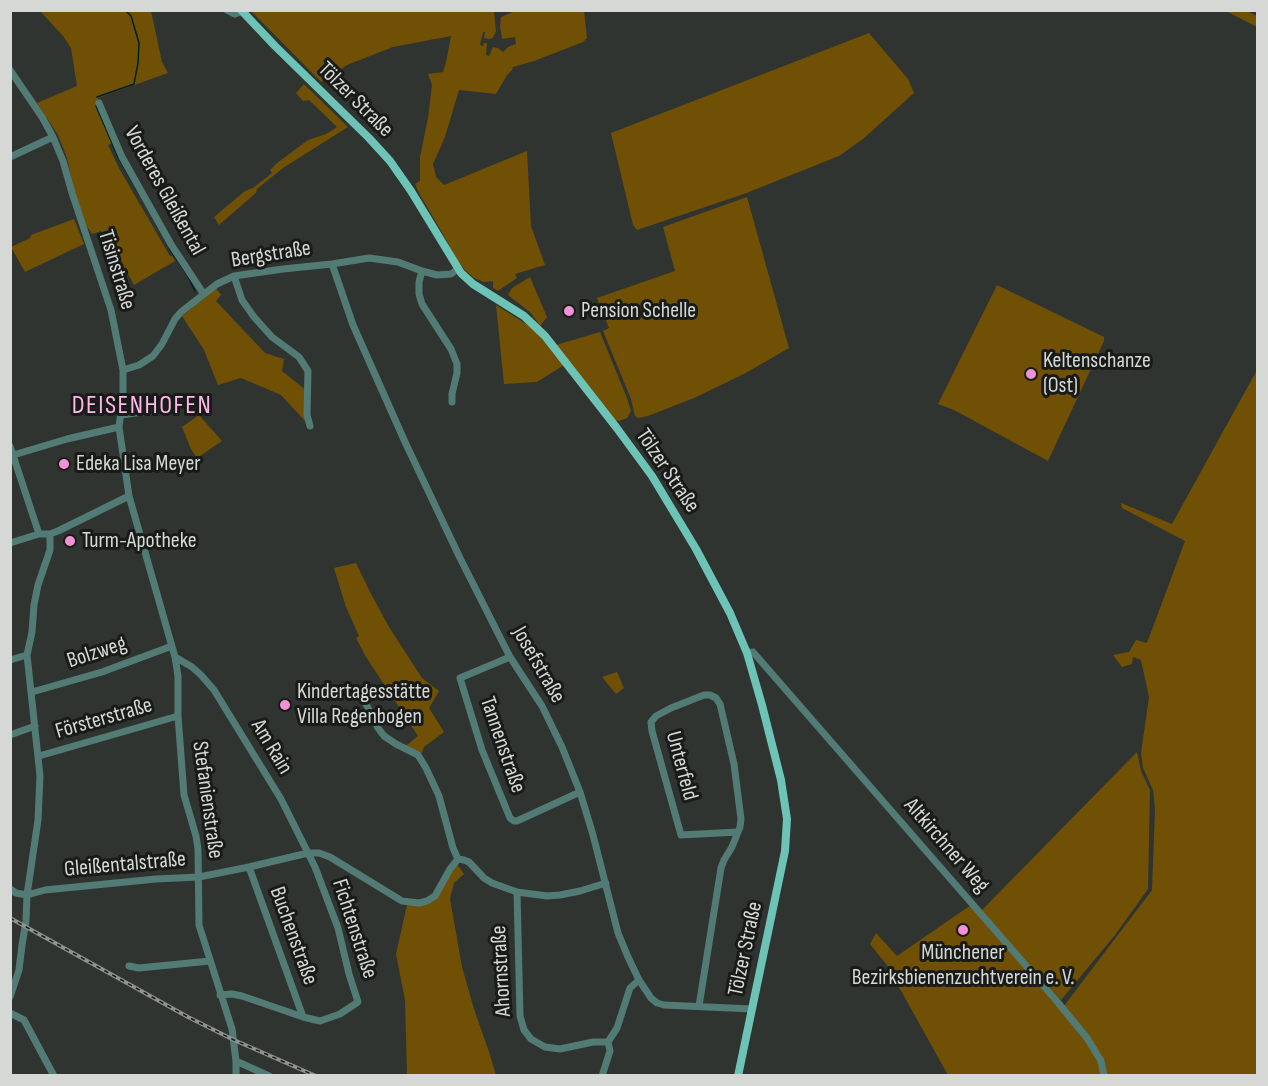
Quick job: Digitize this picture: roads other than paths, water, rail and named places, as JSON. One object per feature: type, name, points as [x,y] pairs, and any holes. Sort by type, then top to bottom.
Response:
[{"type":"main road","name":"Tölzer Straße","points":[[241,11],[386,156],[405,182],[458,269],[472,284],[515,310],[544,336],[652,476],[686,531],[730,612],[747,653],[762,705],[781,780],[786,819],[785,851],[738,1076]]},
{"type":"street","name":"Tölzer Straße","points":[[227,10],[235,14],[241,11]]},
{"type":"street","name":"Tisinstraße","points":[[10,70],[53,137],[63,161],[111,310],[123,370],[124,384],[119,427],[129,496]]},
{"type":"street","name":"Vorderes Gleißental","points":[[99,103],[122,157],[172,246],[203,294]]},
{"type":"street","points":[[10,157],[53,137]]},
{"type":"street","name":"Bergstraße","points":[[123,370],[139,365],[153,356],[175,319],[203,294],[234,276],[369,258],[398,262],[422,271],[444,275],[451,274],[458,269]]},
{"type":"street","name":"Josefstraße","points":[[332,264],[353,326],[380,389],[460,558],[510,657],[542,706],[562,747],[580,792],[593,835],[618,933],[639,980],[657,1003],[664,1005],[752,1009]]},
{"type":"street","points":[[422,271],[419,294],[422,304],[452,349],[457,364],[452,402]]},
{"type":"street","points":[[234,276],[243,300],[254,317],[272,337],[299,357],[308,371],[307,415],[310,426]]},
{"type":"street","points":[[121,415],[157,410]]},
{"type":"street","points":[[12,456],[67,439],[119,427]]},
{"type":"street","points":[[10,446],[39,534]]},
{"type":"street","points":[[10,543],[58,531],[129,496]]},
{"type":"street","name":"Stefanienstraße","points":[[129,496],[175,657],[184,795],[196,836],[199,925],[232,1029],[236,1076]]},
{"type":"street","points":[[10,998],[19,970],[39,810],[39,756],[27,654],[38,585],[50,550],[50,534]]},
{"type":"street","name":"Bolzweg","points":[[32,692],[102,672],[172,646]]},
{"type":"street","name":"Altkirchner Weg","points":[[747,653],[753,652],[1055,999],[1092,1044],[1101,1061],[1104,1076]]},
{"type":"street","points":[[10,660],[27,654]]},
{"type":"street","name":"Am Rain","points":[[175,657],[192,667],[214,690],[281,799],[308,852]]},
{"type":"street","name":"Tannenstraße","points":[[510,657],[460,678],[482,750],[510,818],[517,821],[580,792]]},
{"type":"street","points":[[178,676],[192,667]]},
{"type":"street","name":"Unterfeld","points":[[704,695],[716,698],[720,704],[734,764],[741,819],[738,832],[681,835],[652,731],[652,718],[704,695]]},
{"type":"street","points":[[366,704],[384,736],[418,755],[439,796],[458,859],[469,862],[492,883],[518,892],[560,896],[606,883]]},
{"type":"street","name":"Försterstraße","points":[[39,756],[178,716]]},
{"type":"street","points":[[10,735],[35,726]]},
{"type":"street","points":[[699,1006],[721,868],[738,832]]},
{"type":"street","name":"Gleißentalstraße","points":[[10,890],[27,895],[45,890],[199,877],[308,852],[330,857],[402,900],[411,903],[427,901],[435,896],[450,868],[458,859]]},
{"type":"street","name":"Fichtenstraße","points":[[303,1017],[320,1021],[340,1014],[358,1002],[338,928],[308,852]]},
{"type":"street","name":"Fichtenstraße","points":[[315,867],[320,861],[330,857]]},
{"type":"street","name":"Buchenstraße","points":[[249,867],[303,1017]]},
{"type":"street","name":"Ahornstraße","points":[[518,892],[519,1016],[524,1030],[537,1043],[553,1048],[608,1042]]},
{"type":"street","points":[[129,966],[139,968],[210,961]]},
{"type":"street","points":[[602,1076],[610,1051],[608,1042],[617,1028],[630,988],[639,980]]},
{"type":"street","points":[[220,995],[242,996],[303,1017]]},
{"type":"street","points":[[10,1013],[24,1020],[54,1076]]},
{"type":"street","points":[[236,1061],[269,1076]]},
{"type":"waterway","points":[[97,97],[134,84],[139,43],[131,16],[125,10]]},
{"type":"waterway","points":[[96,106],[118,157],[138,192]]},
{"type":"waterway","points":[[169,248],[195,291]]},
{"type":"railway","points":[[10,918],[188,1017],[316,1076]]},
{"type":"place","name":"Pension Schelle","points":[[569,311]]},
{"type":"place","name":"Keltenschanze (Ost)","points":[[1031,374]]},
{"type":"place","name":"Edeka Lisa Meyer","points":[[64,464]]},
{"type":"place","name":"Turm-Apotheke","points":[[70,541]]},
{"type":"place","name":"Kindertagesstätte Villa Regenbogen","points":[[285,705]]},
{"type":"place","name":"Münchener Bezirksbienenzuchtverein e. V.","points":[[963,930]]},
{"type":"district","name":"DEISENHOFEN","points":[[142,406]]}]
